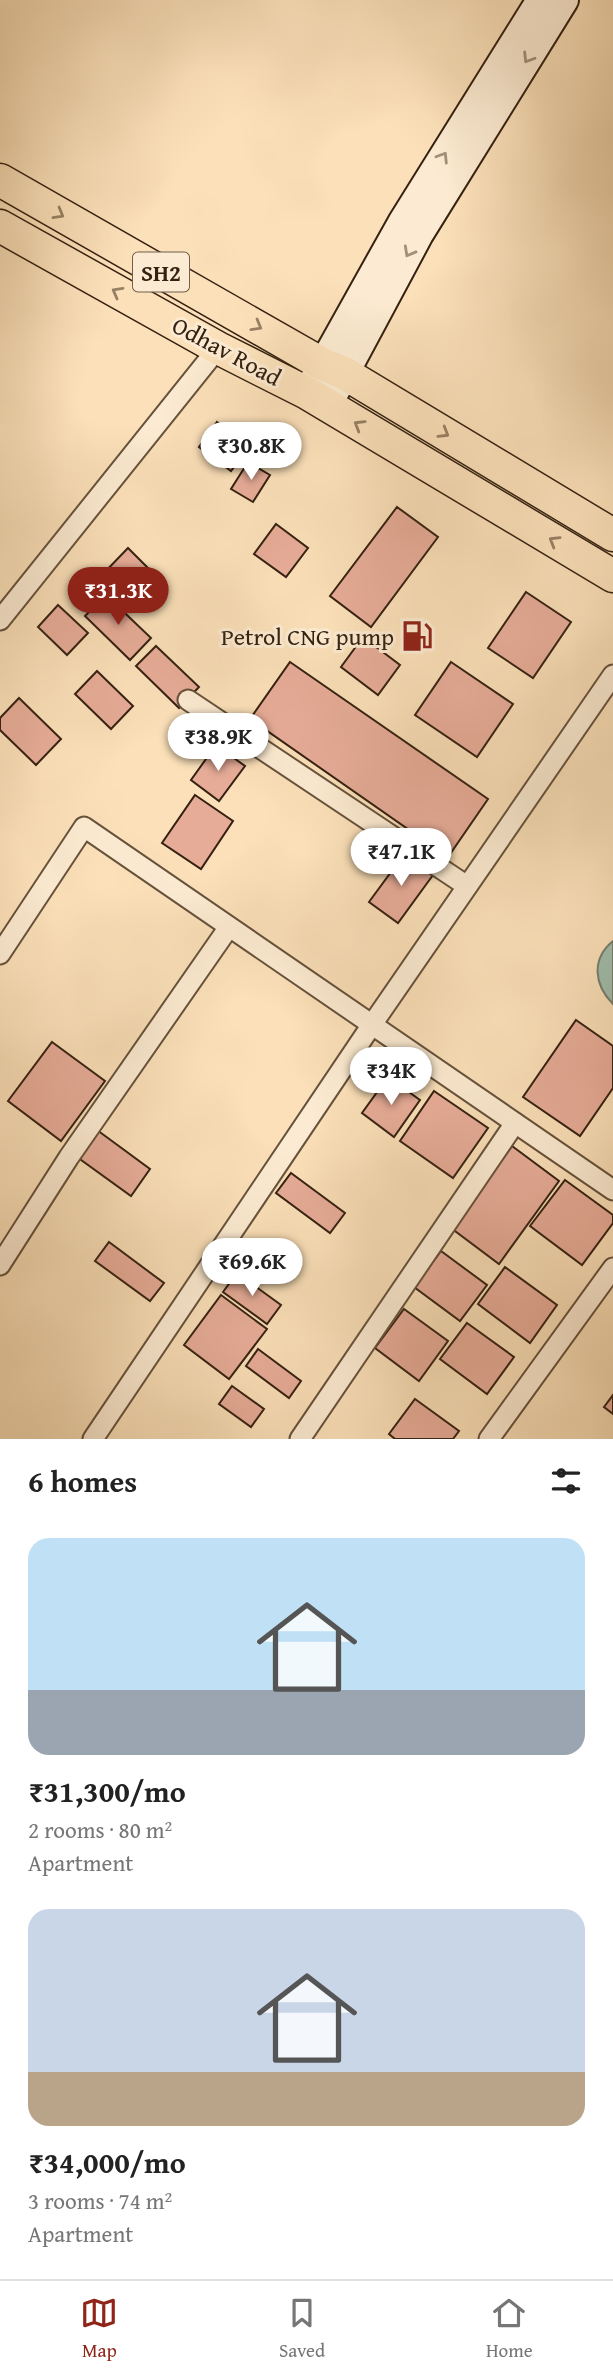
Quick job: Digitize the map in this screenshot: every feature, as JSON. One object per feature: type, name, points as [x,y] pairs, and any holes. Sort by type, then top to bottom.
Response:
[{"type":"main road","name":"Odhav Road","points":[[0,180],[333,368],[613,535]]},
{"type":"main road","name":"Odhav Road","points":[[0,226],[317,400],[613,576]]},
{"type":"street","points":[[317,400],[402,223],[541,0]]},
{"type":"street","points":[[333,368],[564,0]]},
{"type":"street","points":[[0,620],[218,348]]},
{"type":"street","points":[[93,1439],[371,1026],[613,675]]},
{"type":"street","points":[[188,700],[467,886]]},
{"type":"street","points":[[0,954],[84,827],[613,1190]]},
{"type":"street","points":[[0,1265],[69,1157],[229,928]]},
{"type":"street","points":[[300,1439],[515,1123]]},
{"type":"street","points":[[489,1439],[613,1268]]},
{"type":"shaded area","points":[[613,941],[613,1004],[602,989],[598,964]]},
{"type":"building","points":[[217,422],[250,446],[231,471],[199,447]]},
{"type":"building","points":[[248,462],[270,475],[253,502],[231,489]]},
{"type":"building","points":[[397,507],[438,537],[371,627],[330,596]]},
{"type":"building","points":[[276,524],[308,548],[286,577],[254,554]]},
{"type":"building","points":[[128,548],[160,580],[134,607],[101,576]]},
{"type":"building","points":[[526,592],[571,622],[533,678],[488,648]]},
{"type":"building","points":[[106,595],[151,638],[130,660],[85,616]]},
{"type":"building","points":[[58,605],[88,633],[67,655],[38,627]]},
{"type":"building","points":[[363,637],[400,665],[378,695],[341,667]]},
{"type":"building","points":[[156,646],[199,687],[179,708],[136,666]]},
{"type":"building","points":[[290,662],[488,799],[448,857],[250,719]]},
{"type":"building","points":[[451,662],[513,704],[477,757],[415,715]]},
{"type":"building","points":[[97,671],[133,706],[111,729],[75,694]]},
{"type":"building","points":[[19,698],[61,739],[36,765],[0,730],[0,718]]},
{"type":"building","points":[[216,745],[245,766],[219,801],[191,780]]},
{"type":"building","points":[[195,795],[233,821],[201,869],[162,843]]},
{"type":"building","points":[[405,853],[433,875],[398,923],[369,902]]},
{"type":"building","points":[[576,1020],[613,1046],[613,1088],[580,1136],[523,1097]]},
{"type":"building","points":[[52,1042],[105,1081],[61,1141],[8,1101]]},
{"type":"building","points":[[388,1077],[420,1100],[394,1137],[362,1113]]},
{"type":"building","points":[[434,1091],[488,1128],[453,1178],[400,1141]]},
{"type":"building","points":[[97,1130],[150,1169],[131,1196],[77,1157]]},
{"type":"building","points":[[512,1146],[559,1181],[499,1264],[451,1228]]},
{"type":"building","points":[[291,1173],[345,1213],[330,1233],[276,1193]]},
{"type":"building","points":[[565,1180],[613,1215],[613,1223],[582,1265],[530,1226]]},
{"type":"building","points":[[109,1242],[164,1283],[150,1301],[95,1261]]},
{"type":"building","points":[[441,1251],[487,1285],[460,1321],[414,1287]]},
{"type":"building","points":[[505,1267],[557,1305],[530,1343],[478,1304]]},
{"type":"building","points":[[237,1273],[281,1305],[267,1324],[223,1292]]},
{"type":"building","points":[[221,1295],[267,1329],[229,1379],[184,1345]]},
{"type":"building","points":[[404,1309],[448,1341],[419,1381],[375,1348]]},
{"type":"building","points":[[467,1323],[514,1357],[487,1394],[440,1359]]},
{"type":"building","points":[[258,1349],[301,1381],[289,1398],[246,1366]]},
{"type":"building","points":[[232,1386],[264,1409],[251,1427],[219,1404]]},
{"type":"building","points":[[613,1395],[613,1414],[604,1407]]},
{"type":"building","points":[[415,1399],[459,1431],[453,1439],[395,1439],[389,1434]]},
{"type":"place","name":"Petrol CNG pump","points":[[417,636]]}]
